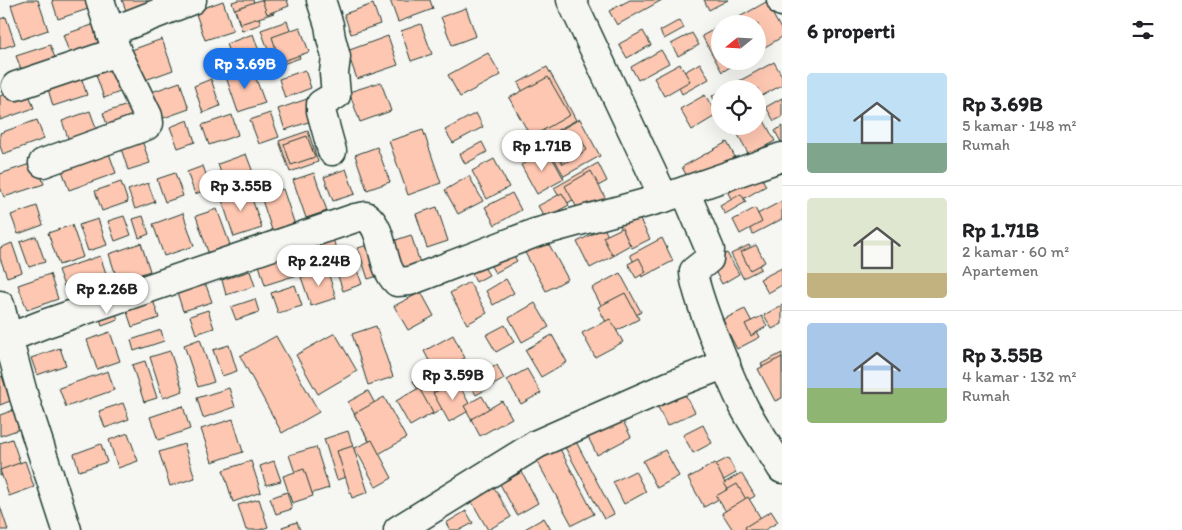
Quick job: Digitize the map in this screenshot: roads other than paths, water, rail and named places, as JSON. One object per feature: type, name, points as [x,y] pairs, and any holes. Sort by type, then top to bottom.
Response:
[{"type":"street","points":[[44,163],[146,126],[149,123],[148,116],[114,42],[100,0]]},
{"type":"street","points":[[16,86],[114,42],[192,0]]},
{"type":"street","points":[[320,0],[329,25],[336,57],[334,73],[336,94],[322,104],[321,110],[332,151]]},
{"type":"street","points":[[571,0],[675,195],[710,250],[709,259],[694,271],[694,281],[699,297],[744,406],[782,469]]},
{"type":"street","points":[[8,338],[354,218],[366,216],[373,222],[390,275],[397,282],[410,281],[535,233],[675,195],[782,157]]},
{"type":"street","points":[[0,305],[24,397],[67,530]]},
{"type":"street","points":[[398,530],[537,444],[671,384],[726,364]]}]
